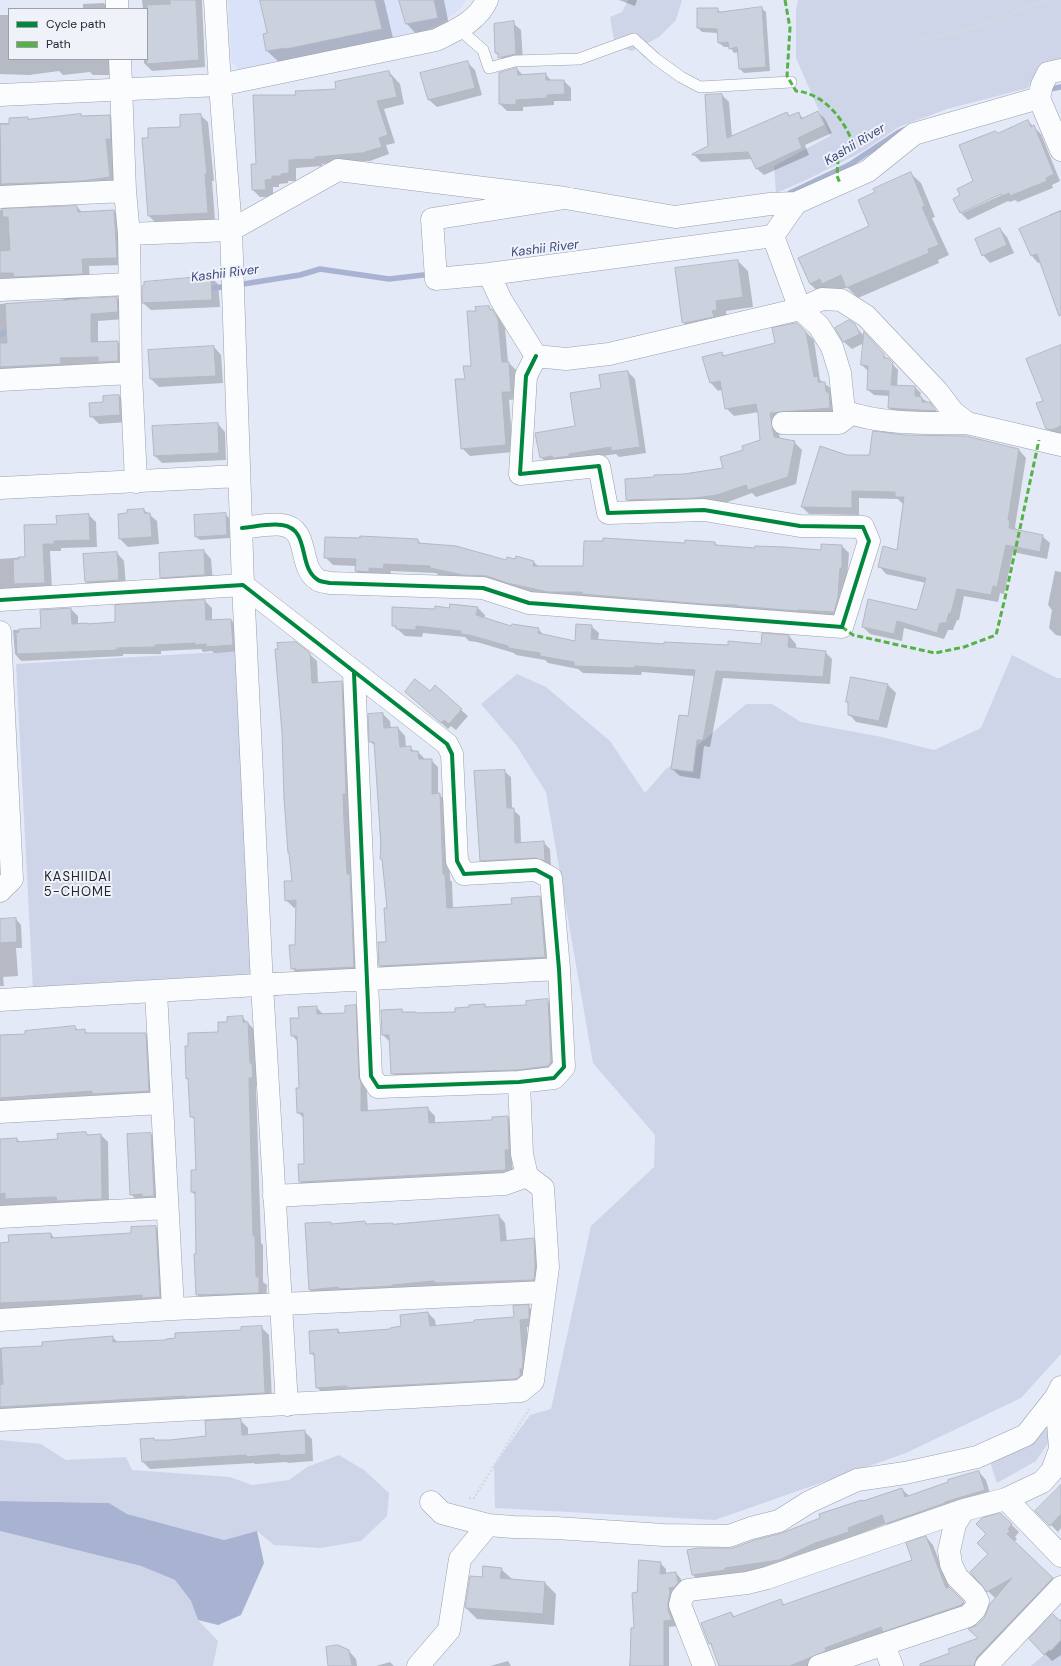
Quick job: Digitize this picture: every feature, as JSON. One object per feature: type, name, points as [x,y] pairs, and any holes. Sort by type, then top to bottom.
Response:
[{"type":"street","points":[[215,0],[231,230],[243,585],[269,985],[274,1196],[287,1405]]},
{"type":"street","points":[[0,95],[220,85],[436,40],[467,24],[483,9],[487,0]]},
{"type":"street","points":[[120,60],[125,191],[129,234],[131,373],[136,482]]},
{"type":"street","points":[[1061,70],[1048,73],[1042,85],[1039,98],[1061,150]]},
{"type":"street","points":[[129,234],[231,230],[338,170],[565,198],[675,218],[770,204],[796,203],[868,171],[914,134],[1039,98]]},
{"type":"street","points":[[0,198],[125,191]]},
{"type":"street","points":[[565,198],[432,219],[436,279],[489,274],[773,236],[796,203]]},
{"type":"street","points":[[773,236],[800,309],[819,326],[832,347],[840,373],[844,411],[858,416],[915,423],[967,423],[1061,445]]},
{"type":"street","points":[[489,274],[501,300],[536,356]]},
{"type":"street","points":[[0,290],[129,284]]},
{"type":"street","points":[[536,356],[566,359],[609,354],[800,309],[822,299],[841,300],[866,316],[937,391],[953,412],[967,423]]},
{"type":"street","points":[[242,528],[281,525],[293,529],[301,540],[308,570],[318,581],[330,583],[483,588],[529,603],[842,627],[869,540],[863,527],[800,526],[704,510],[608,513],[599,466],[520,474],[526,376],[536,356]]},
{"type":"street","points":[[0,380],[131,373]]},
{"type":"street","points":[[783,423],[839,423],[851,414]]},
{"type":"street","points":[[0,488],[239,476]]},
{"type":"street","points":[[0,600],[243,585],[447,744],[452,754],[457,861],[464,874],[536,870],[551,878],[564,1067],[554,1078],[519,1082],[378,1087],[371,1076],[354,673]]},
{"type":"street","points":[[0,632],[12,880],[0,891]]},
{"type":"street","points":[[0,1000],[558,969]]},
{"type":"street","points":[[156,992],[173,1309]]},
{"type":"street","points":[[0,1420],[287,1405],[420,1395],[521,1391],[534,1381],[548,1267],[543,1188],[527,1176],[522,1154],[519,1082]]},
{"type":"street","points":[[0,1112],[162,1103]]},
{"type":"street","points":[[274,1196],[504,1184],[527,1176]]},
{"type":"street","points":[[0,1217],[167,1208]]},
{"type":"street","points":[[0,1320],[173,1309],[544,1292]]},
{"type":"street","points":[[704,1666],[680,1605],[682,1597],[688,1590],[747,1583],[767,1578],[964,1510],[1006,1499],[1042,1482],[1052,1471],[1061,1449],[1059,1392]]},
{"type":"street","points":[[431,1502],[442,1513],[488,1525],[664,1535],[729,1536],[750,1528],[779,1521],[809,1502],[857,1480],[905,1473],[977,1457],[1026,1435],[1059,1392]]},
{"type":"street","points":[[1006,1499],[1061,1556]]},
{"type":"street","points":[[819,1666],[968,1616],[975,1609],[978,1601],[974,1594],[957,1577],[951,1564],[949,1551],[954,1524],[964,1510]]},
{"type":"street","points":[[418,1666],[449,1630],[460,1559],[488,1525]]},
{"type":"street","points":[[986,1666],[1061,1587]]},
{"type":"street","points":[[884,1645],[892,1666]]},
{"type":"lane","points":[[459,29],[483,50],[489,68],[515,61],[578,59],[634,39],[656,59],[681,77],[700,88],[790,82]]},
{"type":"path","points":[[918,40],[962,32],[1048,0]]},
{"type":"path","points":[[467,1498],[474,1498],[535,1400],[534,1381]]},
{"type":"shaded area","points":[[228,0],[466,0],[461,8],[441,24],[420,32],[240,70],[231,61]]},
{"type":"shaded area","points":[[628,0],[682,0],[676,20],[659,37],[632,51],[615,46],[610,17],[622,12]]},
{"type":"shaded area","points":[[798,0],[1061,0],[1061,61],[1040,66],[1028,88],[947,109],[899,127],[860,153],[802,182],[776,193],[774,166],[830,136],[796,58],[796,10]]},
{"type":"shaded area","points":[[237,651],[258,977],[33,991],[16,664]]},
{"type":"shaded area","points":[[1012,655],[1057,678],[1061,678],[1061,1354],[1021,1398],[906,1453],[715,1520],[495,1508],[494,1465],[530,1415],[551,1409],[591,1226],[654,1167],[655,1135],[593,1063],[546,792],[516,745],[481,704],[517,674],[546,687],[610,741],[645,793],[665,770],[704,740],[746,704],[772,704],[801,722],[882,737],[934,750],[981,728]]},
{"type":"shaded area","points":[[1047,1423],[1051,1439],[1036,1461],[997,1483],[989,1459]]},
{"type":"shaded area","points":[[0,1440],[41,1444],[66,1460],[126,1457],[132,1470],[230,1477],[252,1485],[289,1480],[307,1467],[339,1455],[364,1470],[389,1493],[387,1516],[361,1541],[321,1548],[274,1545],[257,1531],[224,1540],[127,1514],[109,1503],[0,1501]]},
{"type":"shaded area","points":[[0,1501],[109,1503],[127,1514],[224,1540],[257,1531],[264,1563],[241,1615],[218,1625],[198,1620],[191,1601],[175,1580],[141,1566],[0,1531]]},
{"type":"shaded area","points":[[0,1531],[141,1566],[175,1580],[191,1601],[198,1620],[218,1641],[213,1666],[0,1666]]},
{"type":"shaded area","points":[[1061,1640],[1061,1666],[1031,1666]]},
{"type":"building","points":[[170,0],[196,0],[199,60],[147,64],[147,5],[170,4]]},
{"type":"building","points":[[260,0],[375,0],[382,29],[286,49],[266,51],[263,34],[267,33]]},
{"type":"building","points":[[399,0],[434,0],[438,18],[406,24]]},
{"type":"building","points":[[762,7],[766,67],[739,69],[737,47],[729,49],[728,42],[718,43],[717,29],[697,28],[697,8],[718,8],[718,12]]},
{"type":"building","points":[[514,21],[516,54],[498,58],[498,53],[495,53],[494,24]]},
{"type":"building","points":[[468,61],[475,88],[428,100],[420,73]]},
{"type":"building","points":[[517,68],[518,75],[546,73],[546,80],[564,80],[565,94],[547,95],[547,98],[516,100],[516,105],[499,104],[499,73]]},
{"type":"building","points":[[389,71],[390,76],[392,76],[397,97],[377,101],[388,135],[379,138],[382,147],[362,153],[315,157],[315,159],[289,160],[289,173],[281,174],[281,176],[272,176],[272,179],[265,180],[266,190],[252,190],[251,164],[256,164],[253,95],[296,95],[295,91],[336,89],[335,82]]},
{"type":"building","points":[[722,94],[727,138],[787,112],[789,116],[799,112],[801,119],[818,111],[825,125],[798,138],[802,148],[756,169],[748,152],[692,155],[708,146],[705,95]]},
{"type":"building","points":[[81,114],[81,116],[110,115],[111,139],[106,139],[110,177],[82,181],[1,184],[0,124],[9,124],[9,118],[28,117],[28,119]]},
{"type":"building","points":[[201,114],[207,174],[205,174],[208,213],[148,216],[142,138],[148,138],[148,128],[180,127],[180,115]]},
{"type":"building","points":[[1028,120],[1031,127],[1034,125],[1054,174],[1046,178],[1047,181],[1010,196],[1009,193],[1002,196],[1001,194],[960,213],[953,199],[960,195],[957,189],[973,181],[959,145],[995,131],[998,133]]},
{"type":"building","points":[[911,172],[925,206],[922,207],[939,245],[928,249],[929,253],[846,288],[841,275],[822,284],[820,279],[810,284],[798,258],[869,226],[858,200],[875,192],[873,189]]},
{"type":"building","points":[[77,206],[78,212],[114,210],[117,258],[82,259],[83,274],[14,277],[13,273],[0,273],[0,251],[10,250],[8,217],[3,217],[2,209]]},
{"type":"building","points":[[1061,211],[1061,315],[1059,316],[1037,254],[1031,256],[1019,229]]},
{"type":"building","points":[[1000,228],[1007,245],[982,256],[975,239]]},
{"type":"building","points":[[738,260],[743,297],[716,301],[717,310],[712,311],[714,317],[684,323],[682,322],[675,268]]},
{"type":"building","points":[[211,276],[212,300],[142,303],[142,286],[144,285],[144,282]]},
{"type":"building","points":[[117,297],[118,312],[91,314],[91,342],[118,341],[118,361],[98,362],[98,357],[60,358],[61,364],[0,367],[0,343],[7,343],[5,304]]},
{"type":"building","points":[[489,306],[490,310],[492,309],[498,319],[502,362],[509,362],[511,392],[502,392],[506,445],[461,449],[455,379],[465,379],[463,366],[471,366],[467,311],[476,311],[475,307]]},
{"type":"building","points":[[849,320],[855,324],[860,334],[843,342],[835,328]]},
{"type":"building","points":[[797,323],[806,332],[814,377],[818,376],[818,382],[825,382],[826,392],[829,392],[830,408],[770,413],[774,437],[795,441],[788,477],[748,490],[746,485],[717,495],[694,498],[626,500],[625,479],[654,477],[654,475],[684,474],[723,468],[720,457],[743,450],[742,446],[760,440],[756,404],[725,409],[720,381],[710,383],[702,357],[722,352],[723,356],[775,343],[772,328]]},
{"type":"building","points":[[864,332],[884,354],[884,358],[888,358],[893,363],[891,385],[915,386],[915,396],[922,397],[922,402],[930,402],[936,411],[888,408],[889,391],[867,390],[868,366],[861,365]]},
{"type":"building","points":[[1061,345],[1061,426],[1052,430],[1046,429],[1036,403],[1043,401],[1026,359]]},
{"type":"building","points":[[214,346],[216,376],[150,379],[148,350]]},
{"type":"building","points":[[628,371],[640,447],[611,451],[611,447],[569,454],[569,456],[540,458],[535,433],[575,426],[570,393],[601,388],[599,375]]},
{"type":"building","points":[[119,395],[120,415],[90,417],[89,403],[103,402],[103,396]]},
{"type":"building","points":[[218,423],[219,453],[154,456],[152,426]]},
{"type":"building","points":[[873,431],[904,435],[966,436],[1019,449],[1008,520],[1010,520],[1009,528],[1043,535],[1040,552],[1006,545],[997,587],[993,586],[991,595],[957,589],[951,613],[949,613],[946,623],[940,623],[937,633],[897,621],[894,634],[862,627],[868,599],[917,610],[926,578],[878,567],[883,546],[897,550],[904,497],[895,497],[895,492],[852,491],[852,508],[801,507],[820,446],[847,455],[869,455]]},
{"type":"building","points":[[144,509],[144,513],[150,513],[152,537],[119,539],[118,514],[127,513],[127,510]]},
{"type":"building","points":[[226,513],[227,535],[195,537],[194,515]]},
{"type":"building","points":[[89,514],[90,540],[54,541],[54,544],[43,544],[45,583],[14,584],[13,559],[25,557],[24,525],[57,524],[56,516]]},
{"type":"building","points":[[360,536],[418,539],[418,543],[456,546],[506,560],[507,557],[515,559],[516,556],[534,561],[533,566],[583,566],[584,541],[603,541],[603,538],[685,543],[685,540],[715,542],[715,545],[755,548],[755,546],[821,550],[821,544],[842,545],[842,568],[840,568],[838,597],[834,612],[798,611],[582,594],[582,592],[548,592],[507,583],[487,576],[463,575],[430,568],[430,566],[384,564],[383,569],[369,568],[369,572],[355,571],[356,559],[324,558],[325,537],[360,538]]},
{"type":"building","points":[[204,550],[205,575],[160,578],[159,553]]},
{"type":"building","points":[[117,552],[119,580],[85,582],[83,554]]},
{"type":"building","points":[[205,600],[206,620],[231,619],[233,645],[206,647],[206,644],[195,645],[195,643],[155,645],[155,647],[117,648],[117,650],[17,654],[16,633],[19,632],[19,629],[41,628],[40,610],[71,608],[72,624],[87,624],[115,622],[115,605]]},
{"type":"building","points":[[450,604],[478,607],[476,615],[511,626],[512,624],[539,628],[538,633],[575,641],[576,624],[592,625],[591,639],[664,644],[664,642],[728,645],[728,641],[761,644],[762,633],[789,635],[788,647],[826,651],[823,677],[716,671],[703,740],[697,740],[693,772],[671,769],[679,715],[688,716],[695,670],[635,666],[634,668],[574,666],[574,662],[540,656],[540,653],[508,648],[508,646],[461,634],[461,631],[416,626],[416,630],[396,629],[396,626],[392,626],[392,607],[435,609],[435,606],[449,608]]},
{"type":"building","points":[[296,642],[310,653],[312,683],[342,681],[346,794],[343,794],[344,821],[347,874],[350,874],[354,967],[291,969],[289,945],[295,945],[296,900],[285,901],[284,881],[292,881],[288,853],[284,798],[282,733],[275,649],[278,649],[277,643]]},
{"type":"building","points":[[851,677],[888,684],[879,721],[848,715],[848,702],[846,702]]},
{"type":"building","points":[[415,679],[430,691],[435,685],[462,709],[449,724],[444,720],[441,723],[405,692]]},
{"type":"building","points":[[383,713],[384,728],[398,727],[400,747],[411,746],[411,751],[418,751],[419,759],[432,759],[432,794],[440,793],[443,874],[445,874],[447,908],[512,904],[511,898],[540,896],[545,957],[379,966],[378,942],[386,942],[384,908],[387,908],[382,859],[380,859],[381,845],[374,742],[369,742],[368,714]]},
{"type":"building","points":[[505,770],[507,808],[514,808],[515,843],[544,841],[545,861],[535,858],[480,861],[474,771]]},
{"type":"building","points":[[16,918],[17,942],[0,943],[0,919]]},
{"type":"building","points":[[548,999],[551,1062],[548,1066],[518,1070],[391,1074],[389,1035],[382,1035],[381,1010],[402,1009],[402,1012],[416,1013],[455,1012],[455,1008],[469,1007],[469,1005],[485,1004],[485,1007],[526,1005],[526,1001]]},
{"type":"building","points":[[356,1005],[359,1077],[361,1083],[361,1111],[428,1107],[429,1123],[492,1120],[492,1117],[508,1116],[509,1150],[505,1150],[506,1170],[299,1182],[298,1164],[304,1164],[303,1113],[297,1113],[296,1088],[299,1088],[297,1036],[291,1036],[290,1018],[299,1018],[298,1007],[317,1006],[317,1014],[345,1013],[345,1006]]},
{"type":"building","points":[[243,1016],[243,1022],[248,1022],[250,1063],[252,1063],[253,1078],[249,1078],[253,1236],[255,1236],[256,1277],[259,1277],[259,1293],[196,1295],[194,1254],[196,1254],[195,1192],[191,1192],[191,1170],[196,1170],[194,1117],[190,1117],[188,1078],[186,1079],[185,1046],[188,1046],[188,1033],[218,1032],[218,1022],[227,1022],[227,1017]]},
{"type":"building","points":[[75,1026],[76,1030],[85,1029],[85,1033],[146,1033],[149,1091],[92,1094],[92,1091],[0,1098],[0,1035],[25,1034],[25,1031]]},
{"type":"building","points":[[86,1132],[87,1135],[101,1134],[102,1199],[57,1201],[56,1197],[5,1199],[5,1193],[0,1194],[0,1139],[17,1138],[17,1142],[58,1139],[57,1134]]},
{"type":"building","points":[[151,1133],[154,1196],[142,1197],[142,1194],[130,1195],[127,1134]]},
{"type":"building","points":[[499,1215],[501,1241],[534,1238],[534,1280],[435,1283],[434,1281],[392,1286],[339,1289],[338,1287],[309,1290],[305,1223],[331,1222],[331,1224],[365,1221],[366,1224],[393,1224]]},
{"type":"building","points":[[156,1226],[160,1297],[142,1298],[142,1295],[0,1303],[0,1243],[9,1242],[8,1235],[51,1233],[51,1238],[131,1233],[131,1227]]},
{"type":"building","points":[[529,1305],[529,1319],[520,1320],[523,1362],[522,1369],[520,1369],[520,1376],[516,1379],[347,1388],[347,1386],[316,1388],[314,1353],[310,1354],[309,1331],[338,1329],[338,1333],[390,1329],[401,1326],[400,1315],[428,1312],[430,1326],[474,1322],[474,1320],[514,1317],[513,1306]]},
{"type":"building","points":[[262,1326],[265,1393],[185,1396],[0,1407],[0,1385],[3,1384],[1,1348],[42,1346],[42,1342],[113,1336],[113,1342],[166,1340],[175,1338],[175,1333],[241,1330],[241,1327]]},
{"type":"building","points":[[241,1419],[242,1435],[305,1430],[306,1454],[280,1456],[280,1454],[246,1457],[246,1455],[142,1462],[140,1439],[154,1438],[154,1440],[170,1440],[206,1436],[205,1421]]},
{"type":"building","points":[[979,1471],[985,1490],[945,1502],[885,1524],[882,1515],[848,1528],[849,1532],[815,1543],[779,1560],[725,1568],[725,1570],[692,1575],[687,1550],[697,1548],[733,1548],[755,1540],[782,1533],[820,1518],[819,1514],[862,1500],[863,1501],[902,1488],[905,1497],[948,1482],[948,1480]]},
{"type":"building","points":[[1061,1485],[1061,1514],[1050,1526],[1035,1511]]},
{"type":"building","points":[[1000,1513],[1012,1524],[1008,1529],[1010,1531],[1007,1534],[1053,1578],[977,1657],[974,1666],[920,1666],[920,1664],[950,1653],[948,1649],[978,1638],[968,1629],[977,1625],[984,1618],[990,1604],[1012,1578],[987,1592],[970,1572],[988,1554],[977,1543],[986,1534],[976,1524],[982,1518]]},
{"type":"building","points":[[926,1536],[946,1588],[949,1587],[964,1602],[961,1605],[883,1632],[881,1627],[825,1648],[826,1651],[790,1666],[719,1666],[711,1643],[709,1644],[701,1623],[731,1612],[733,1617],[781,1599],[783,1605],[912,1560],[906,1543]]},
{"type":"building","points":[[639,1560],[661,1562],[660,1574],[676,1572],[678,1583],[674,1587],[669,1588],[670,1593],[668,1610],[672,1620],[664,1621],[664,1666],[630,1666],[631,1628],[634,1628],[632,1593],[637,1592]]},
{"type":"building","points":[[483,1566],[502,1568],[500,1578],[545,1582],[543,1614],[465,1608],[470,1576],[482,1577]]},
{"type":"building","points":[[1053,1614],[1061,1622],[1061,1640],[1051,1651],[1049,1650],[1044,1655],[1029,1639]]},
{"type":"building","points":[[338,1645],[349,1650],[352,1666],[328,1666],[326,1647]]},
{"type":"waterway","name":"Kashii River","points":[[1045,90],[1061,87]]},
{"type":"waterway","name":"Kashii River","points":[[787,198],[790,193],[849,165],[899,132],[906,129]]},
{"type":"waterway","name":"Kashii River","points":[[237,285],[300,275],[320,269],[389,279],[432,274]]},
{"type":"waterway","name":"Kashii River","points":[[206,289],[229,286]]},
{"type":"waterway","name":"Kashii River","points":[[62,304],[82,295]]},
{"type":"waterway","name":"Kashii River","points":[[0,334],[13,331]]},
{"type":"marked path","points":[[785,0],[790,28],[787,76],[796,91],[816,97],[825,103],[840,118],[854,147],[838,160],[837,176],[840,183]]},
{"type":"marked path","points":[[842,627],[853,635],[935,653],[964,647],[996,635],[1039,440]]},
{"type":"cycle path","points":[[242,528],[272,524],[291,528],[297,533],[301,541],[308,566],[312,574],[319,581],[330,583],[483,588],[529,603],[842,627],[869,541],[863,527],[800,526],[704,510],[608,513],[599,466],[520,474],[526,376],[536,356]]},
{"type":"cycle path","points":[[0,600],[243,585],[447,744],[452,754],[457,861],[464,874],[536,870],[551,878],[559,969],[564,1067],[554,1078],[519,1082],[378,1087],[371,1076],[354,673]]},
{"type":"district","name":"KASHIIDAI 5-CHOME","points":[[78,886]]}]
